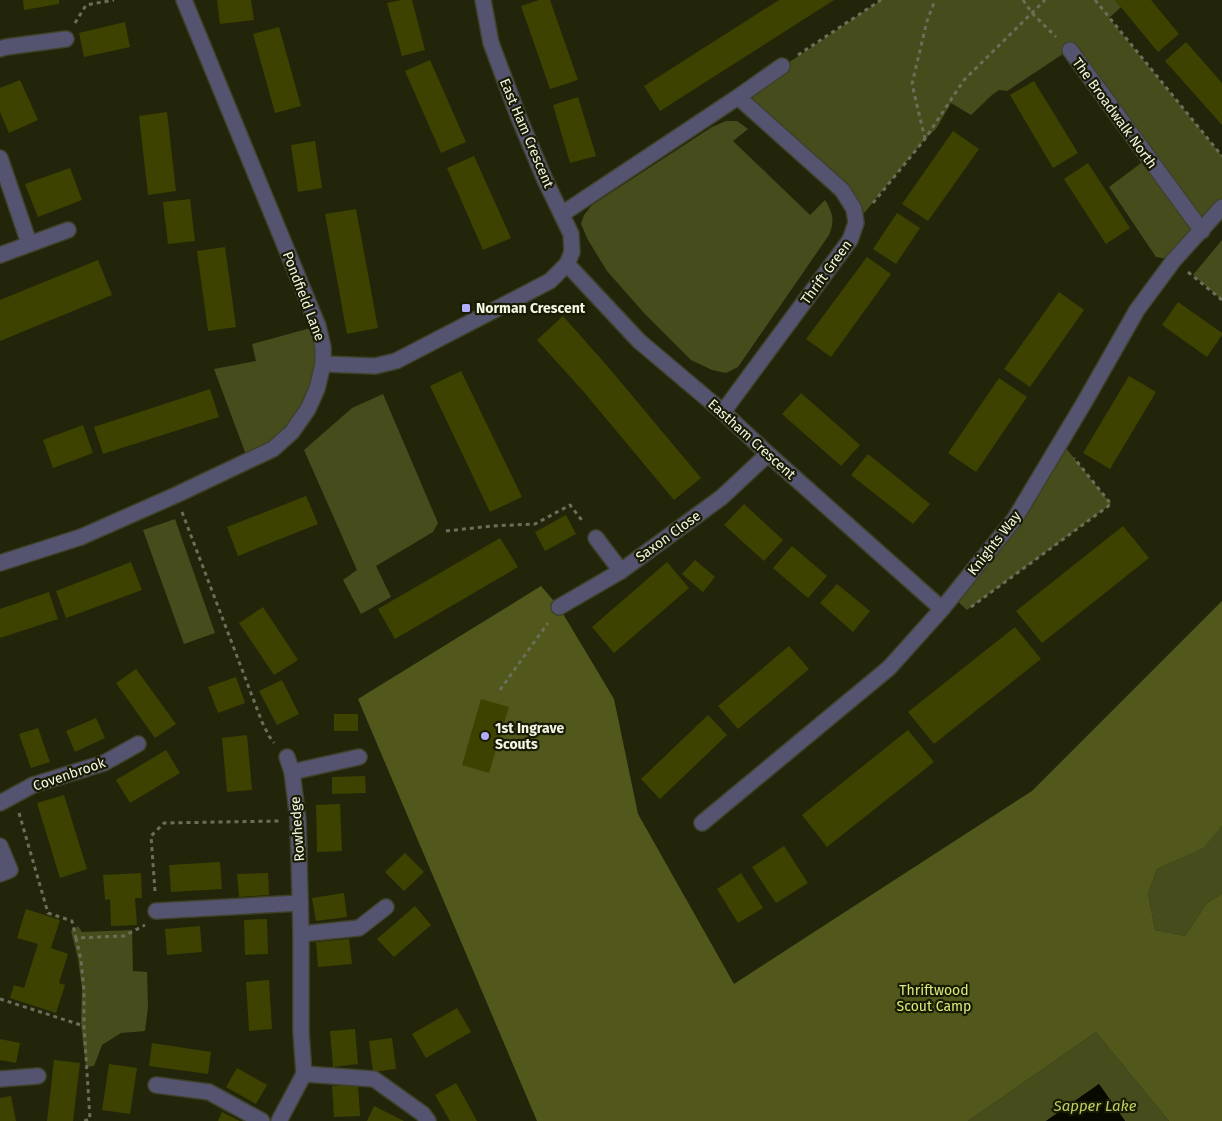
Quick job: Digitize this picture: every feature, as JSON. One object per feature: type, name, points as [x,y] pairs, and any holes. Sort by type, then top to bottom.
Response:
[{"type":"street","name":"Pondfield Lane","points":[[0,563],[81,537],[273,449],[292,432],[308,409],[317,389],[323,364],[323,347],[318,326],[184,0]]},
{"type":"street","name":"East Ham Crescent","points":[[483,0],[491,43],[516,110],[545,180],[571,234],[572,252],[567,264]]},
{"type":"street","points":[[0,49],[66,39]]},
{"type":"street","name":"The Broadwalk North","points":[[1070,50],[1202,230]]},
{"type":"street","points":[[562,214],[738,98],[782,66]]},
{"type":"street","name":"Thrift Green","points":[[723,412],[850,240],[856,223],[854,209],[842,190],[738,98]]},
{"type":"street","points":[[0,158],[29,244]]},
{"type":"street","name":"Knights Way","points":[[702,823],[889,668],[942,609],[1014,520],[1137,310],[1174,260],[1222,207]]},
{"type":"street","points":[[0,255],[68,230]]},
{"type":"street","points":[[323,364],[375,366],[396,361],[550,281],[567,264]]},
{"type":"street","name":"Eastham Crescent","points":[[567,264],[639,341],[723,412],[942,609]]},
{"type":"street","name":"Saxon Close","points":[[559,607],[621,571],[722,497],[768,454]]},
{"type":"street","points":[[596,538],[621,571]]},
{"type":"street","name":"Covenbrook","points":[[0,803],[33,784],[104,763],[138,744]]},
{"type":"street","points":[[290,764],[360,757]]},
{"type":"street","name":"Rowhedge","points":[[290,764],[298,820],[304,1074]]},
{"type":"street","points":[[0,846],[10,870],[0,874]]},
{"type":"street","points":[[156,911],[300,903]]},
{"type":"street","points":[[301,934],[359,928],[386,907]]},
{"type":"street","points":[[279,1121],[304,1074],[374,1079],[423,1114],[428,1121]]},
{"type":"street","points":[[0,1079],[38,1076]]},
{"type":"street","points":[[156,1085],[209,1092],[262,1121]]},
{"type":"path","points":[[66,39],[86,5],[114,0]]},
{"type":"path","points":[[782,66],[881,0]]},
{"type":"path","points":[[924,139],[912,84],[934,0]]},
{"type":"path","name":"The Broadwalk North","points":[[1024,0],[1032,12],[1070,50]]},
{"type":"path","points":[[856,223],[924,139],[964,80],[1045,0]]},
{"type":"path","points":[[1095,0],[1222,156]]},
{"type":"path","points":[[1174,260],[1222,300]]},
{"type":"path","points":[[952,596],[967,610],[1111,504],[1061,442]]},
{"type":"path","points":[[176,495],[262,722],[269,736],[290,764]]},
{"type":"path","points":[[446,531],[535,524],[570,505],[596,538]]},
{"type":"path","points":[[500,690],[559,607]]},
{"type":"path","points":[[14,796],[48,913],[72,920],[81,960],[90,1119],[84,1121]]},
{"type":"path","points":[[76,938],[124,936],[150,923],[156,911],[151,836],[164,823],[298,820]]},
{"type":"path","points":[[0,1000],[84,1026]]},
{"type":"green space","points":[[881,0],[1115,0],[1121,7],[1109,18],[1222,156],[1222,207],[1174,260],[1156,257],[1109,187],[1148,158],[1069,50],[1007,91],[999,90],[971,115],[951,103],[936,129],[925,139],[856,223],[845,195],[738,97]]},
{"type":"green space","points":[[726,121],[737,121],[748,129],[733,141],[810,215],[825,200],[830,209],[832,225],[829,235],[738,367],[726,373],[712,370],[691,360],[644,313],[607,271],[588,240],[581,224],[584,215],[592,205],[712,127]]},
{"type":"green space","points":[[1222,240],[1222,300],[1193,275]]},
{"type":"green space","points":[[318,326],[323,347],[308,409],[248,460],[214,369],[256,361],[252,344]]},
{"type":"green space","points":[[383,394],[438,523],[433,532],[376,566],[391,597],[361,614],[343,580],[357,570],[304,450],[352,408]]},
{"type":"green space","points":[[1061,442],[1111,504],[967,610],[952,596]]},
{"type":"green space","points":[[175,519],[215,633],[184,644],[143,530]]},
{"type":"green space","name":"Thriftwood Scout Camp","points":[[541,586],[559,607],[614,699],[638,814],[734,984],[1032,791],[1222,601],[1222,826],[1203,848],[1157,869],[1148,893],[1155,930],[1185,936],[1207,903],[1222,894],[1222,1121],[1169,1121],[1096,1032],[968,1121],[537,1121],[358,699]]},
{"type":"green space","points":[[1222,826],[1222,894],[1207,903],[1185,936],[1155,930],[1148,893],[1157,869],[1202,848]]},
{"type":"green space","points":[[78,926],[82,932],[132,930],[133,971],[147,972],[148,1007],[145,1031],[121,1033],[102,1045],[94,1066],[86,1067],[81,1024],[82,989],[78,959],[71,931]]},
{"type":"green space","points":[[1096,1032],[1169,1121],[1125,1121],[1099,1084],[1046,1121],[968,1121]]},
{"type":"water","name":"Sapper Lake","points":[[1099,1084],[1125,1121],[1046,1121]]},
{"type":"building","points":[[23,0],[59,0],[59,4],[24,10]]},
{"type":"building","points":[[217,0],[251,0],[254,20],[220,24]]},
{"type":"building","points":[[412,0],[425,50],[402,56],[387,3]]},
{"type":"building","points":[[539,0],[550,0],[578,80],[550,89],[521,6]]},
{"type":"building","points":[[779,0],[834,0],[660,111],[644,86]]},
{"type":"building","points":[[1115,0],[1151,0],[1179,34],[1158,52]]},
{"type":"building","points":[[125,22],[130,47],[84,57],[79,33]]},
{"type":"building","points":[[279,27],[301,106],[275,113],[253,34]]},
{"type":"building","points":[[1186,42],[1222,83],[1222,125],[1165,61]]},
{"type":"building","points":[[430,60],[466,142],[441,153],[405,71]]},
{"type":"building","points":[[20,80],[38,120],[9,133],[0,112],[0,88]]},
{"type":"building","points":[[1034,81],[1078,153],[1053,168],[1010,95]]},
{"type":"building","points":[[578,97],[596,156],[570,163],[553,105]]},
{"type":"building","points":[[167,112],[176,191],[148,195],[139,116]]},
{"type":"building","points":[[953,131],[979,149],[928,221],[902,204]]},
{"type":"building","points":[[315,141],[322,188],[298,192],[291,145]]},
{"type":"building","points":[[474,156],[511,238],[483,250],[447,168]]},
{"type":"building","points":[[1088,163],[1130,228],[1106,244],[1064,179]]},
{"type":"building","points":[[70,168],[82,200],[38,217],[25,184]]},
{"type":"building","points":[[190,199],[195,241],[168,244],[163,202]]},
{"type":"building","points":[[356,209],[378,328],[347,334],[325,214]]},
{"type":"building","points":[[897,213],[920,228],[896,264],[873,249]]},
{"type":"building","points":[[225,247],[236,327],[208,331],[197,251]]},
{"type":"building","points":[[867,257],[891,274],[831,357],[806,339]]},
{"type":"building","points":[[98,260],[112,295],[0,341],[0,300]]},
{"type":"building","points":[[1059,292],[1084,310],[1030,387],[1004,369]]},
{"type":"building","points":[[1178,302],[1222,333],[1207,357],[1162,325]]},
{"type":"building","points":[[563,316],[701,478],[674,500],[583,391],[537,340]]},
{"type":"building","points":[[461,371],[522,497],[490,512],[430,386]]},
{"type":"building","points":[[1129,376],[1156,392],[1110,469],[1083,453]]},
{"type":"building","points":[[999,378],[1027,397],[976,472],[948,453]]},
{"type":"building","points":[[210,389],[219,417],[103,454],[94,427]]},
{"type":"building","points":[[801,393],[860,445],[841,466],[782,414]]},
{"type":"building","points":[[83,425],[93,453],[53,468],[43,440]]},
{"type":"building","points":[[868,454],[930,504],[913,524],[851,475]]},
{"type":"building","points":[[306,496],[318,524],[238,556],[227,527]]},
{"type":"building","points":[[744,504],[783,540],[764,561],[724,525]]},
{"type":"building","points":[[566,515],[576,534],[545,551],[535,532]]},
{"type":"building","points":[[1123,526],[1149,558],[1042,643],[1016,611]]},
{"type":"building","points":[[500,538],[518,567],[395,639],[378,609]]},
{"type":"building","points":[[792,546],[827,576],[808,598],[773,568]]},
{"type":"building","points":[[695,560],[715,577],[703,592],[682,574]]},
{"type":"building","points":[[131,562],[142,590],[66,618],[56,591]]},
{"type":"building","points":[[667,562],[689,588],[614,653],[592,627]]},
{"type":"building","points":[[837,584],[870,611],[853,632],[820,603]]},
{"type":"building","points":[[49,592],[58,619],[0,638],[0,609]]},
{"type":"building","points":[[263,607],[298,660],[274,675],[239,623]]},
{"type":"building","points":[[1015,627],[1041,659],[934,744],[908,712]]},
{"type":"building","points":[[789,646],[809,669],[738,729],[718,706]]},
{"type":"building","points":[[136,669],[176,724],[155,738],[116,683]]},
{"type":"building","points":[[236,677],[245,703],[218,713],[208,687]]},
{"type":"building","points":[[282,680],[299,714],[277,725],[259,691]]},
{"type":"building","name":"1st Ingrave Scouts","points":[[481,699],[509,707],[489,773],[462,765]]},
{"type":"building","points":[[334,714],[358,714],[358,731],[334,731]]},
{"type":"building","points":[[708,715],[727,735],[660,799],[641,779]]},
{"type":"building","points":[[96,718],[105,738],[75,752],[66,731]]},
{"type":"building","points":[[38,728],[50,762],[31,768],[19,734]]},
{"type":"building","points":[[908,730],[934,762],[827,847],[802,815]]},
{"type":"building","points":[[247,735],[252,790],[227,792],[222,738]]},
{"type":"building","points":[[166,750],[180,773],[130,803],[116,780]]},
{"type":"building","points":[[365,776],[366,793],[332,794],[332,777]]},
{"type":"building","points":[[64,795],[87,869],[60,878],[37,803]]},
{"type":"building","points":[[340,804],[342,851],[317,852],[316,805]]},
{"type":"building","points":[[784,846],[808,883],[776,903],[752,867]]},
{"type":"building","points":[[405,853],[424,872],[404,891],[385,872]]},
{"type":"building","points":[[220,862],[222,889],[171,892],[169,865]]},
{"type":"building","points":[[141,873],[142,898],[135,898],[137,925],[111,926],[110,899],[105,900],[103,875]]},
{"type":"building","points":[[268,873],[269,895],[239,897],[237,874]]},
{"type":"building","points":[[741,873],[763,908],[738,923],[717,889]]},
{"type":"building","points":[[344,893],[347,917],[316,921],[312,898]]},
{"type":"building","points":[[415,906],[431,925],[394,957],[377,939]]},
{"type":"building","points":[[26,909],[60,920],[51,948],[68,954],[59,983],[65,985],[56,1013],[10,998],[14,985],[24,988],[38,944],[17,938]]},
{"type":"building","points":[[267,919],[268,954],[245,955],[244,920]]},
{"type":"building","points":[[200,926],[202,952],[167,955],[165,929]]},
{"type":"building","points":[[349,939],[352,964],[318,967],[316,942]]},
{"type":"building","points":[[269,980],[272,1029],[249,1031],[246,982]]},
{"type":"building","points":[[457,1008],[471,1032],[426,1058],[412,1034]]},
{"type":"building","points":[[355,1029],[358,1064],[333,1067],[330,1031]]},
{"type":"building","points":[[392,1038],[396,1069],[373,1072],[369,1041]]},
{"type":"building","points":[[0,1039],[20,1043],[16,1063],[0,1060]]},
{"type":"building","points":[[152,1043],[211,1052],[208,1074],[149,1066]]},
{"type":"building","points":[[54,1060],[80,1063],[73,1121],[47,1121]]},
{"type":"building","points":[[109,1064],[137,1068],[130,1114],[102,1110]]},
{"type":"building","points":[[237,1068],[267,1085],[256,1104],[226,1087]]},
{"type":"building","points":[[456,1083],[477,1121],[450,1121],[435,1095]]},
{"type":"building","points":[[358,1084],[360,1116],[334,1117],[332,1086]]},
{"type":"building","points":[[11,1096],[16,1121],[0,1121],[0,1098]]},
{"type":"building","points":[[374,1106],[404,1121],[367,1121]]},
{"type":"building","points":[[222,1112],[240,1121],[218,1121]]},
{"type":"place","name":"Norman Crescent","points":[[466,308]]},
{"type":"place","name":"1st Ingrave Scouts","points":[[485,736]]}]
